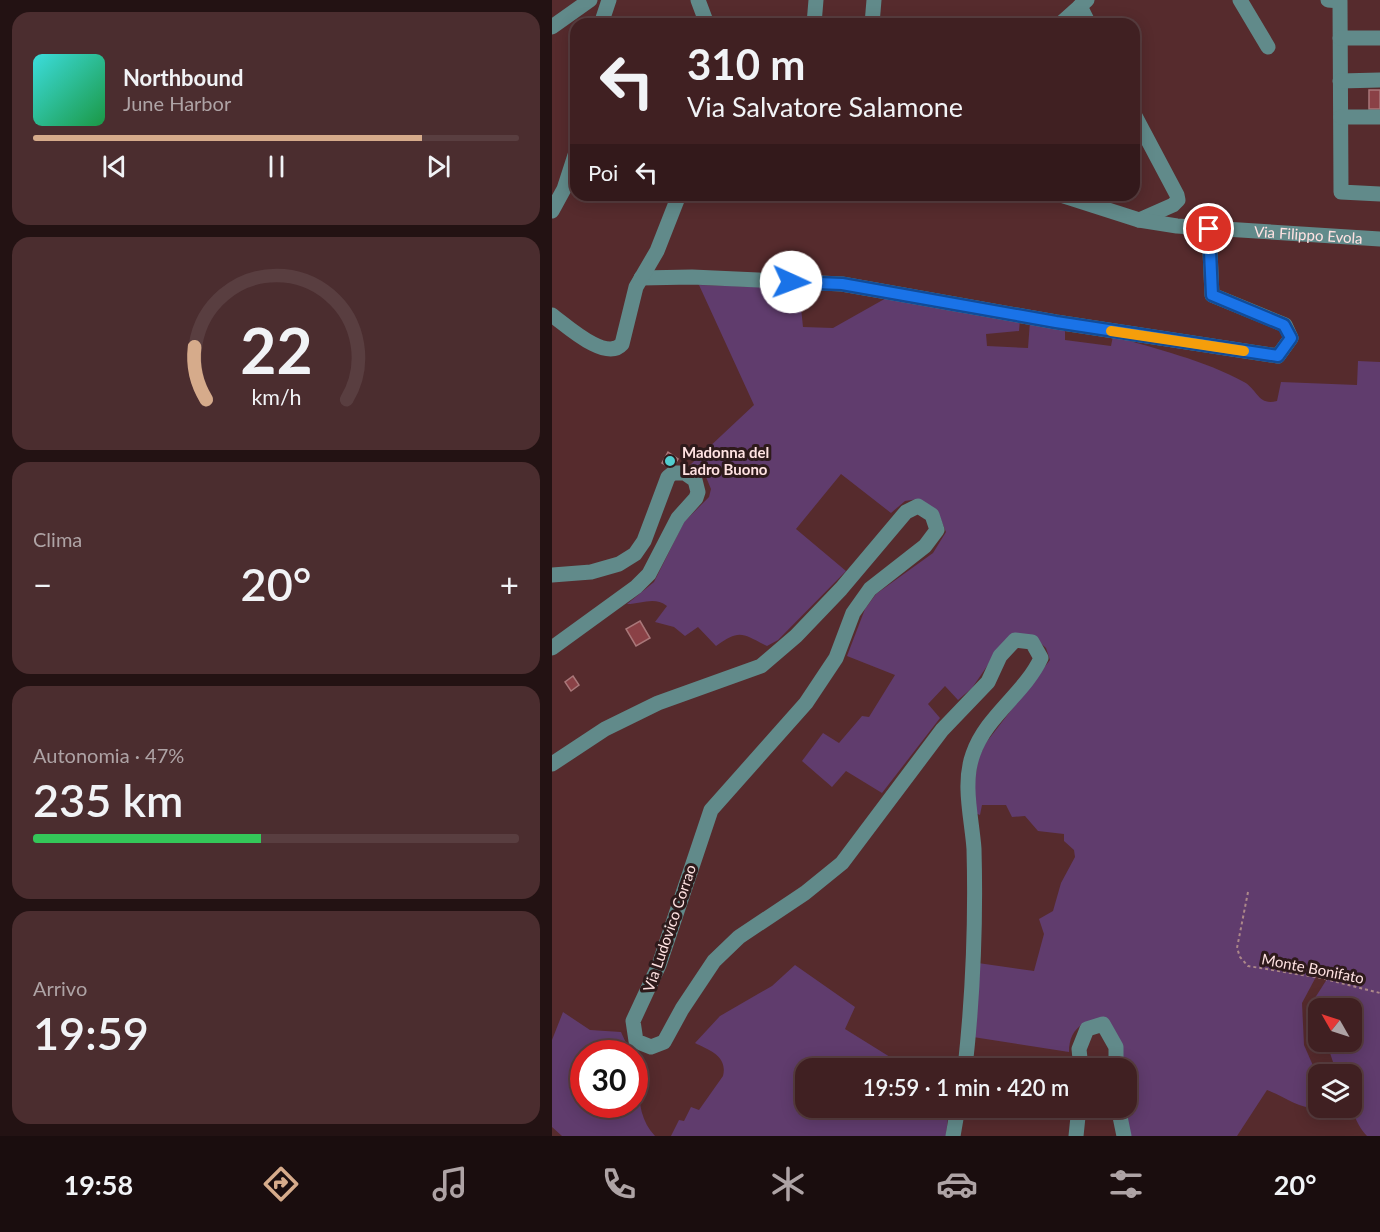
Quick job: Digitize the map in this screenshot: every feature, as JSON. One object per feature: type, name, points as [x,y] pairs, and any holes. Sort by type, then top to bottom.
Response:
[{"type":"street","points":[[552,27],[590,0]]},
{"type":"street","points":[[603,18],[609,0]]},
{"type":"street","points":[[698,0],[705,18]]},
{"type":"street","points":[[814,18],[816,0]]},
{"type":"street","points":[[873,18],[874,0]]},
{"type":"street","points":[[1240,0],[1268,47]]},
{"type":"street","points":[[1328,0],[1340,2],[1341,192],[1380,194]]},
{"type":"street","points":[[1067,18],[1084,3],[1088,18]]},
{"type":"street","points":[[1340,38],[1380,38]]},
{"type":"street","points":[[1340,81],[1380,80]]},
{"type":"street","points":[[1341,117],[1380,117]]},
{"type":"street","points":[[1139,220],[1178,200],[1178,195],[1141,145]]},
{"type":"street","points":[[552,211],[564,189],[570,170]]},
{"type":"street","points":[[552,315],[590,342],[611,350],[617,349],[622,344],[628,312],[641,278],[657,251],[677,201]]},
{"type":"street","name":"Via Filippo Evola","points":[[1080,201],[1139,220],[1209,229],[1380,239]]},
{"type":"street","points":[[641,278],[692,277],[842,284],[1056,322],[1278,356],[1291,338],[1284,325],[1212,295],[1209,229]]},
{"type":"street","points":[[552,575],[591,572],[619,564],[635,554],[644,541],[664,482],[673,473],[679,472],[686,472],[695,480],[698,492],[696,498],[678,518],[649,574],[636,587],[552,648]]},
{"type":"street","name":"Via Ludovico Corrao","points":[[552,764],[605,729],[658,703],[761,666],[796,636],[841,589],[906,512],[918,506],[932,515],[937,530],[925,546],[870,589],[854,614],[836,658],[806,703],[711,810],[659,965],[633,1021],[636,1041],[651,1047],[664,1042],[682,1009],[714,961],[739,937],[805,893],[842,864],[942,730],[988,682],[1000,656],[1015,640],[1032,642],[1041,658],[1034,674],[996,716],[972,754],[968,796],[974,848],[974,987],[966,1058]]},
{"type":"street","points":[[1080,1058],[1079,1049],[1087,1029],[1103,1024],[1116,1047],[1116,1058]]},
{"type":"street","points":[[953,1136],[956,1118]]},
{"type":"street","points":[[1076,1136],[1078,1118]]},
{"type":"street","points":[[1120,1118],[1124,1136]]},
{"type":"path","name":"Monte Bonifato","points":[[1248,892],[1237,948],[1240,957],[1248,966],[1321,978],[1380,993]]},
{"type":"shaded area","points":[[699,285],[799,288],[803,327],[833,328],[888,297],[1020,319],[1019,331],[986,334],[987,346],[1028,348],[1030,321],[1065,327],[1065,340],[1111,346],[1113,336],[1213,367],[1249,385],[1262,399],[1271,402],[1277,401],[1281,382],[1357,385],[1358,361],[1380,362],[1380,1136],[1367,1136],[1356,1118],[1362,1118],[1362,1064],[1334,1064],[1330,1052],[1362,1052],[1362,998],[1315,998],[1329,976],[1318,973],[1302,1003],[1304,1045],[1312,1064],[1308,1064],[1308,1108],[1267,1090],[1237,1136],[1129,1136],[1125,1118],[1137,1118],[1137,1058],[1121,1058],[1121,1042],[1112,1027],[1084,1023],[1072,1035],[1069,1052],[973,1037],[978,963],[1034,971],[1044,934],[1039,919],[1053,911],[1061,883],[1075,857],[1074,850],[1064,841],[1064,834],[1038,831],[1025,816],[1012,817],[1006,805],[982,805],[980,815],[975,813],[971,807],[978,760],[985,744],[1050,660],[1046,648],[1035,638],[1005,640],[972,688],[958,700],[945,686],[928,704],[940,718],[882,793],[846,771],[832,787],[802,761],[823,733],[839,743],[862,716],[869,717],[895,675],[847,656],[865,609],[876,594],[933,553],[946,532],[939,515],[918,499],[905,501],[891,513],[841,474],[796,529],[846,571],[778,640],[767,646],[747,636],[736,635],[716,646],[698,627],[685,636],[674,627],[655,622],[667,606],[662,603],[653,601],[627,604],[654,582],[684,522],[709,497],[711,489],[706,477],[690,465],[754,405]]},
{"type":"shaded area","points":[[795,965],[855,1007],[845,1029],[890,1057],[795,1058],[795,1118],[948,1118],[946,1136],[671,1136],[679,1120],[684,1121],[691,1107],[699,1110],[723,1076],[723,1063],[720,1059],[711,1051],[695,1043],[720,1016],[772,986]]},
{"type":"shaded area","points":[[563,1012],[590,1030],[621,1032],[625,1040],[570,1040],[570,1118],[644,1118],[655,1136],[562,1136],[552,1127],[552,1040]]},
{"type":"building","points":[[1369,90],[1380,90],[1380,109],[1369,109]]},
{"type":"building","name":"Madonna del Ladro Buono","points":[[668,452],[678,459],[672,469],[662,463]]},
{"type":"building","points":[[640,621],[650,638],[636,646],[626,629]]},
{"type":"building","points":[[573,676],[579,685],[571,691],[565,682]]},
{"type":"slow traffic","points":[[1111,331],[1244,351]]},
{"type":"place","name":"Madonna del Ladro Buono","points":[[670,461]]},
{"type":"route","points":[[791,282],[842,284],[1056,322],[1278,356],[1291,338],[1284,325],[1212,295],[1209,229]]}]
